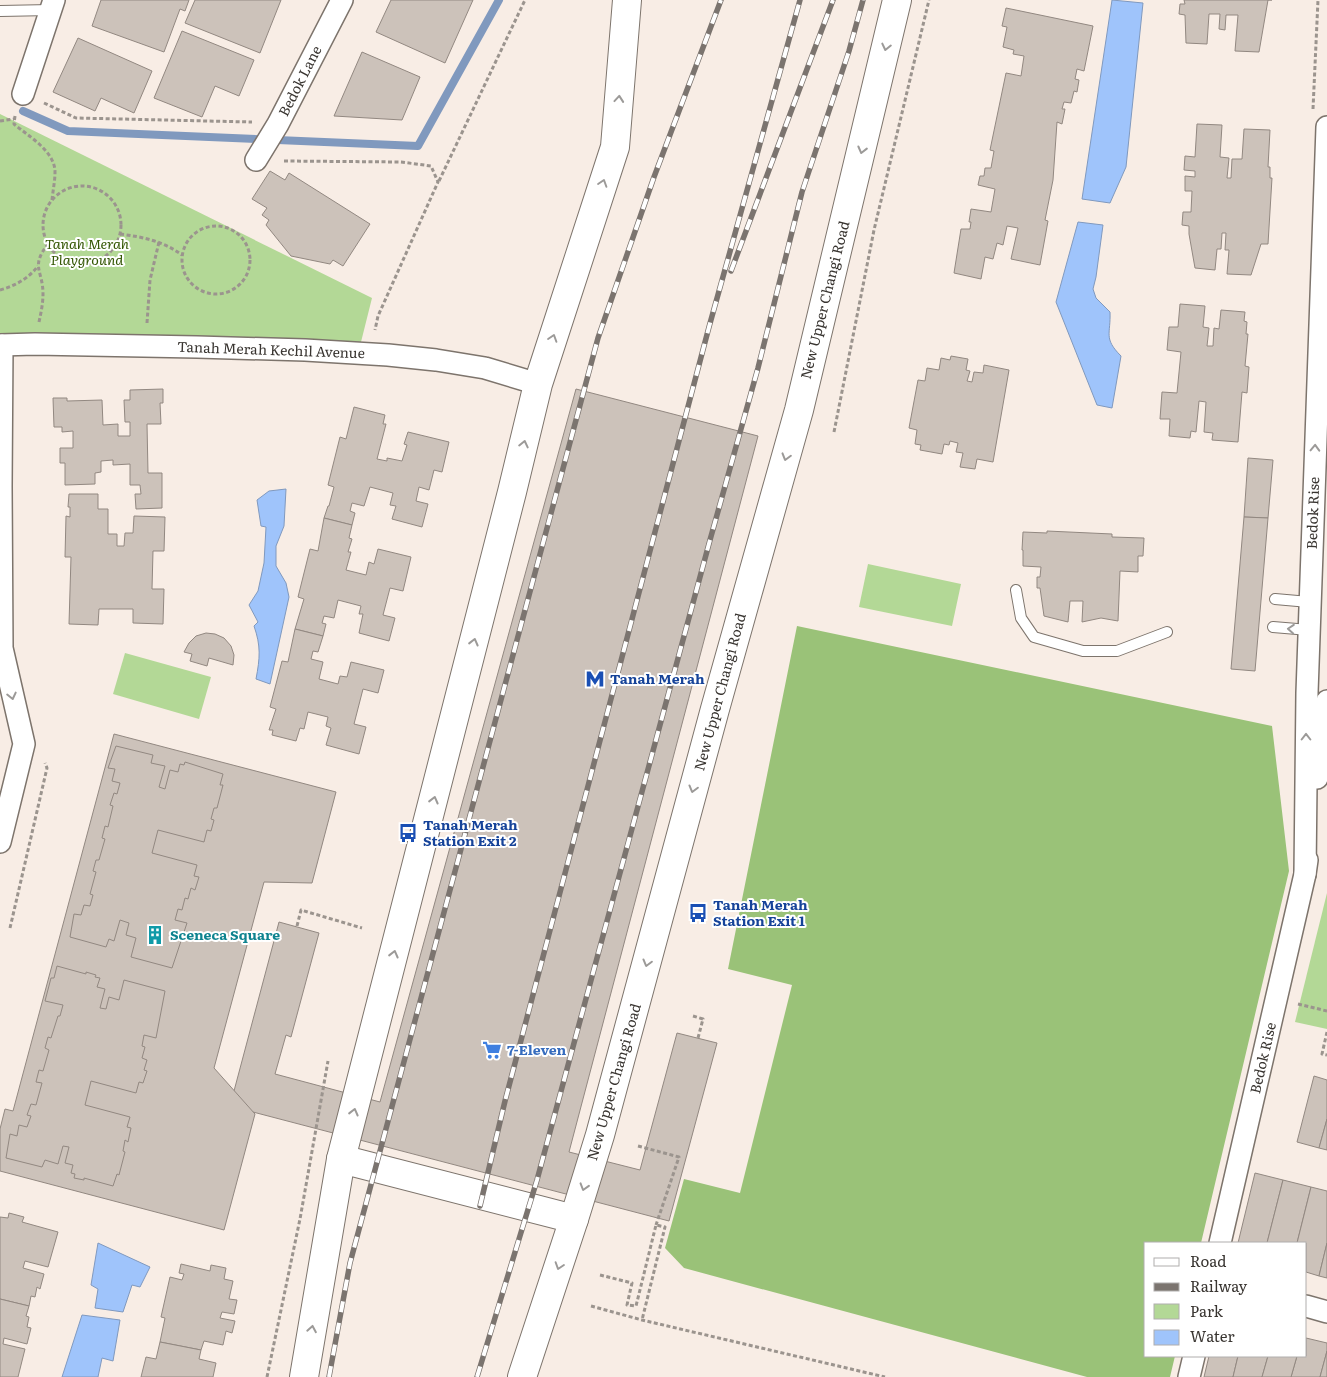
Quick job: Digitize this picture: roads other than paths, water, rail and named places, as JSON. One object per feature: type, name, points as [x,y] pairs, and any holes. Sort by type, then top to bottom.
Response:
[{"type":"main road","points":[[304,1377],[341,1159],[500,540],[538,384],[615,147],[628,0]]},
{"type":"main road","name":"New Upper Changi Road","points":[[522,1377],[600,1135],[799,410],[897,0]]},
{"type":"main road","points":[[341,1159],[574,1219]]},
{"type":"street","name":"Bedok Lane","points":[[256,160],[268,123],[342,0]]},
{"type":"street","points":[[20,102],[52,5]]},
{"type":"street","name":"Bedok Rise","points":[[1306,874],[1306,693],[1318,626],[1309,602],[1327,127]]},
{"type":"street","name":"Tanah Merah Kechil Avenue","points":[[1,345],[35,344],[305,350],[388,355],[484,368],[538,384]]},
{"type":"street","points":[[0,842],[24,744],[1,655],[1,345]]},
{"type":"street","name":"Bedok Rise","points":[[1220,1242],[1306,874],[1327,701]]},
{"type":"street","points":[[1307,1306],[1327,1312]]},
{"type":"street","points":[[1189,1377],[1194,1357]]},
{"type":"lane","points":[[0,11],[52,5]]},
{"type":"lane","points":[[1016,590],[1021,618],[1034,637],[1083,651],[1117,651],[1167,632]]},
{"type":"lane","points":[[1275,599],[1309,602]]},
{"type":"lane","points":[[1273,627],[1318,626]]},
{"type":"water","points":[[1112,0],[1143,3],[1126,167],[1110,203],[1082,199]]},
{"type":"water","points":[[1078,222],[1103,225],[1093,289],[1096,298],[1110,312],[1110,340],[1115,350],[1121,356],[1112,408],[1097,405],[1056,302]]},
{"type":"water","points":[[286,489],[284,526],[276,546],[276,566],[286,583],[289,597],[270,684],[256,679],[259,652],[254,626],[258,622],[249,605],[258,591],[264,563],[266,527],[261,526],[257,500],[269,491]]},
{"type":"water","points":[[98,1243],[150,1267],[140,1287],[132,1285],[123,1312],[95,1308],[98,1289],[91,1285]]},
{"type":"water","points":[[82,1315],[120,1320],[113,1361],[102,1358],[98,1377],[62,1377]]},
{"type":"waterway","points":[[23,111],[68,131],[418,146],[499,0]]},
{"type":"railway","points":[[329,1377],[350,1263],[598,338],[654,177],[721,0]]},
{"type":"railway","points":[[480,1206],[505,1101],[709,327],[800,0]]},
{"type":"railway","points":[[731,271],[833,0]]},
{"type":"railway","points":[[477,1377],[537,1180],[758,368],[802,192],[849,51],[863,0]]},
{"type":"place","name":"Tanah Merah","points":[[595,679]]},
{"type":"place","name":"Tanah Merah Station Exit 2","points":[[408,833]]},
{"type":"place","name":"Tanah Merah Station Exit 1","points":[[698,913]]},
{"type":"place","name":"Sceneca Square","points":[[155,935]]},
{"type":"place","name":"7-Eleven","points":[[492,1050]]},
{"type":"park label","name":"Tanah Merah Playground","points":[[87,252]]}]
